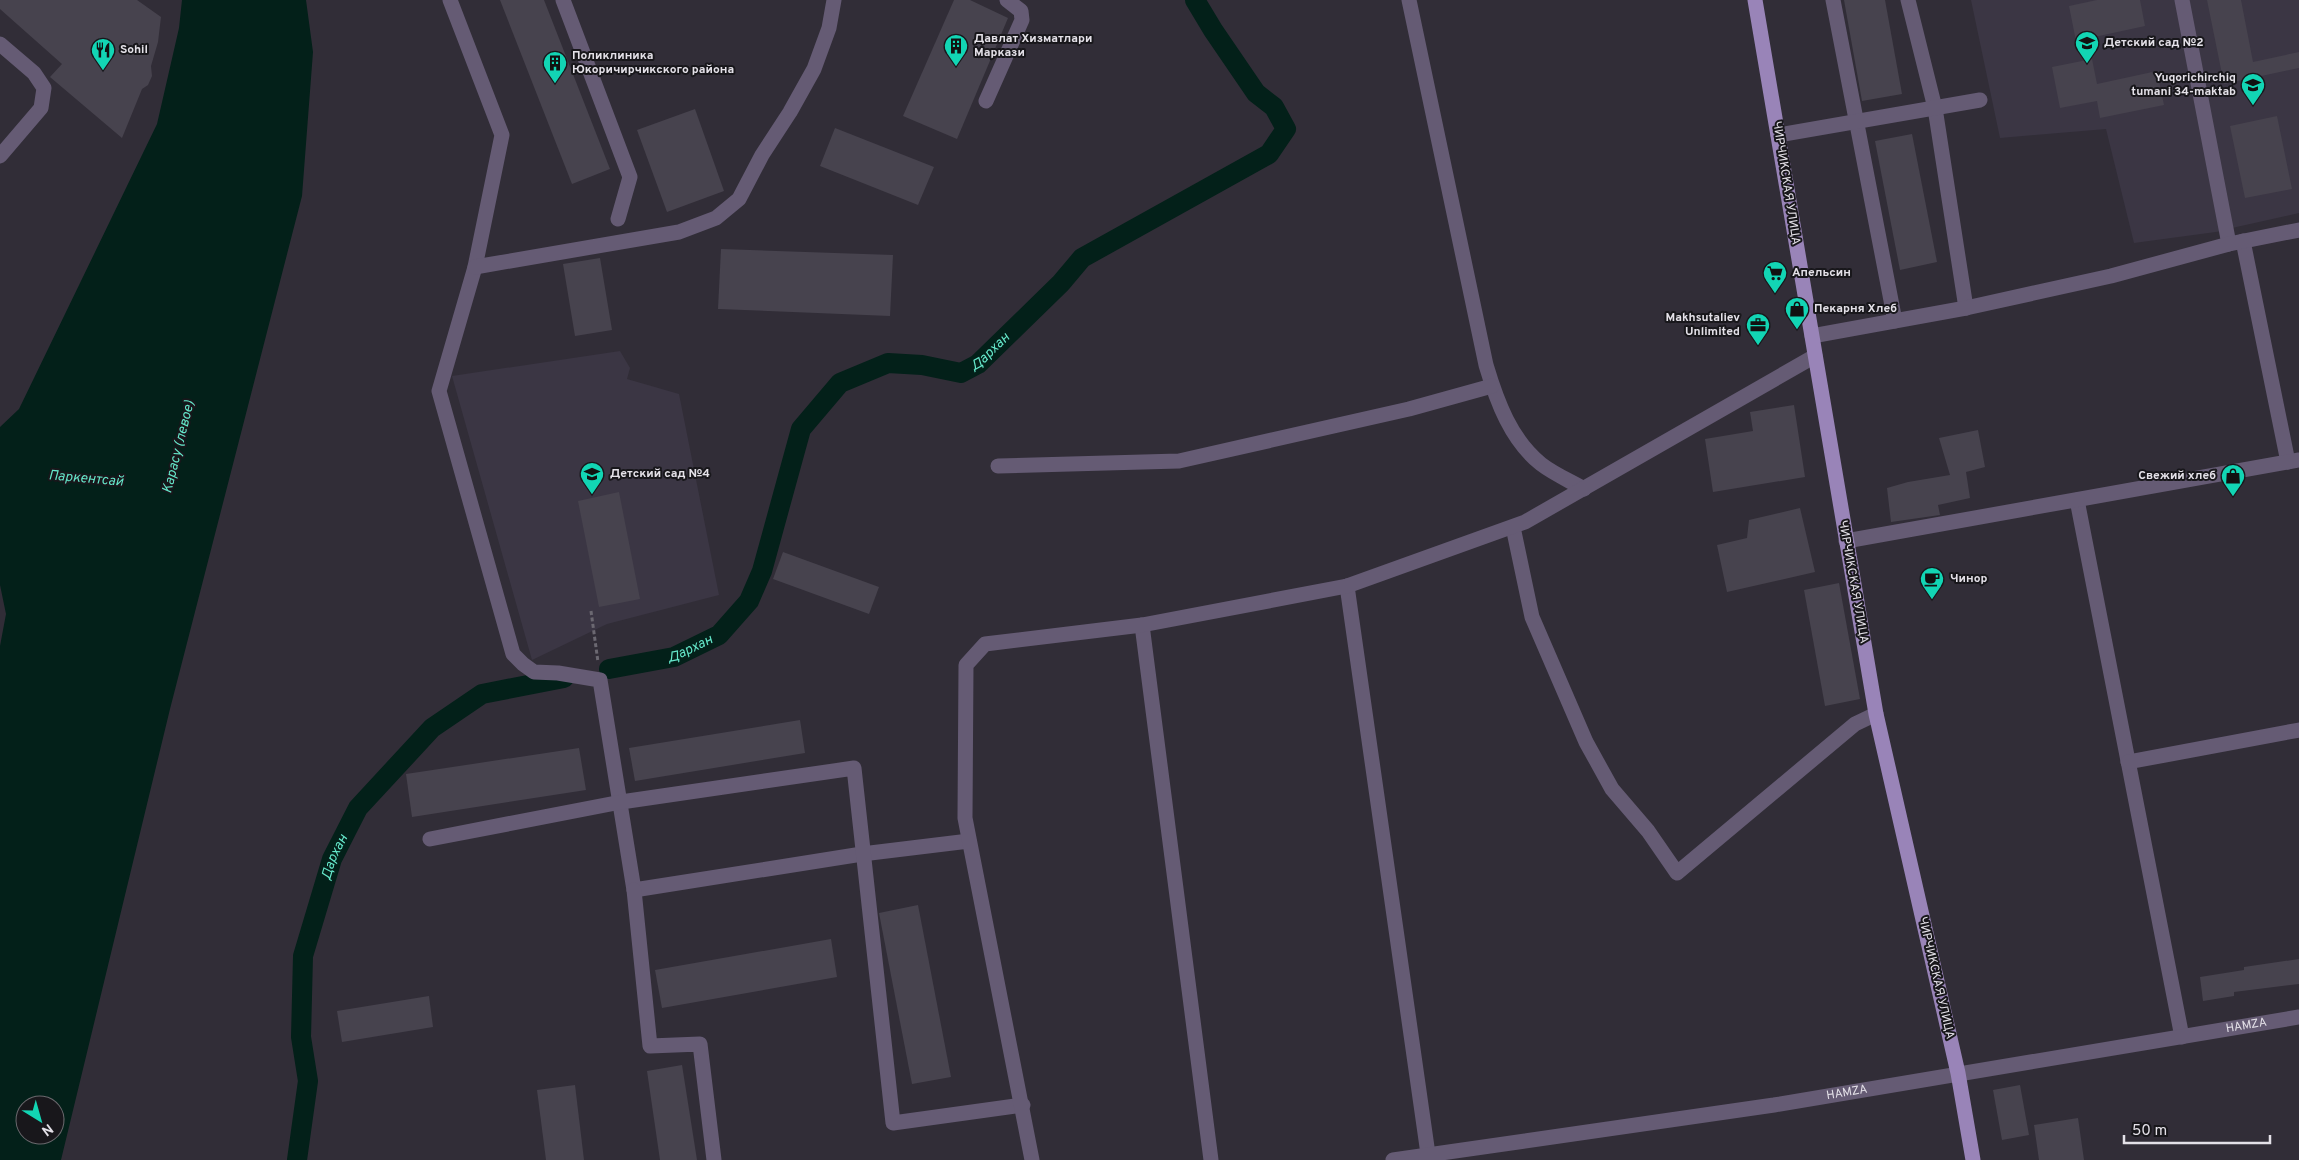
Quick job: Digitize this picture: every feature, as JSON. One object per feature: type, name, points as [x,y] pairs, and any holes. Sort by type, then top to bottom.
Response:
[{"type":"main road","name":"ЧИРЧИКСКАЯ УЛИЦА","points":[[1755,0],[1876,714],[1958,1073],[1973,1160]]},
{"type":"street","points":[[450,0],[502,135],[475,267],[439,391],[513,654],[534,672],[558,673],[600,680],[634,890],[650,1046],[700,1044],[714,1160]]},
{"type":"street","points":[[563,0],[630,177],[618,219]]},
{"type":"street","points":[[475,267],[679,232],[716,218],[739,199],[762,155],[790,112],[814,69],[829,28],[834,0]]},
{"type":"street","points":[[986,101],[1022,20],[1021,11],[1007,0]]},
{"type":"street","points":[[1409,0],[1492,386],[1507,421],[1525,449],[1542,465],[1584,489]]},
{"type":"street","points":[[1833,0],[1895,320]]},
{"type":"street","points":[[1908,0],[1935,108],[1966,308]]},
{"type":"street","points":[[1846,541],[2293,461],[2236,242],[2182,0]]},
{"type":"street","points":[[0,44],[34,73],[44,88],[40,108],[0,156]]},
{"type":"street","points":[[1778,135],[1980,100]]},
{"type":"street","points":[[1812,336],[1966,308],[2111,276],[2236,242],[2299,230]]},
{"type":"street","points":[[1032,1160],[1023,1105],[966,818],[966,665],[984,644],[1142,625],[1347,586],[1513,527],[1584,489],[1815,356]]},
{"type":"street","points":[[998,466],[1179,461],[1409,409],[1492,386]]},
{"type":"street","points":[[2077,500],[2182,1037]]},
{"type":"street","points":[[1513,527],[1532,617],[1586,742],[1612,789],[1648,831],[1677,873],[1855,724],[1876,714]]},
{"type":"street","points":[[1347,586],[1428,1154]]},
{"type":"street","points":[[1142,625],[1212,1160]]},
{"type":"street","points":[[2128,762],[2299,730]]},
{"type":"street","points":[[430,839],[621,802],[854,768],[893,1123],[1023,1105]]},
{"type":"street","points":[[634,890],[969,838]]},
{"type":"street","name":"HAMZA","points":[[1393,1160],[1774,1104],[2299,1017]]},
{"type":"path","points":[[591,611],[600,680]]},
{"type":"shaded area","name":"Детский сад №2","points":[[1971,0],[2177,0],[2223,231],[2134,243],[2106,129],[2000,138]]},
{"type":"shaded area","name":"Yuqorichirchiq tumani 34-maktab","points":[[2184,0],[2299,0],[2299,213],[2232,228]]},
{"type":"shaded area","name":"Детский сад №4","points":[[620,351],[630,368],[627,379],[679,394],[719,595],[607,624],[532,660],[452,376]]},
{"type":"water","points":[[182,0],[306,0],[313,52],[302,196],[170,709],[65,1143],[65,1095],[15,1095],[15,1145],[65,1145],[61,1160],[0,1160],[0,646],[6,614],[0,585],[0,427],[19,409],[157,124],[179,28]]},
{"type":"building","name":"Sohil","points":[[0,0],[137,0],[161,17],[158,42],[151,66],[152,76],[148,85],[142,89],[122,138],[50,77],[62,64],[0,9]]},
{"type":"building","name":"Поликлиника Юкоричирчикского района","points":[[500,0],[544,0],[610,169],[572,184]]},
{"type":"building","name":"Давлат Хизматлари Маркази","points":[[954,0],[970,0],[1008,18],[957,139],[903,116]]},
{"type":"building","points":[[1844,0],[1885,0],[1902,94],[1862,101]]},
{"type":"building","points":[[2097,0],[2140,0],[2145,26],[2076,41],[2069,6]]},
{"type":"building","points":[[2207,0],[2241,0],[2253,62],[2299,52],[2299,68],[2224,84]]},
{"type":"building","points":[[2092,59],[2097,84],[2157,71],[2164,105],[2100,118],[2097,101],[2060,108],[2052,67]]},
{"type":"building","points":[[695,109],[724,191],[667,212],[637,130]]},
{"type":"building","points":[[2277,116],[2292,189],[2245,198],[2230,126]]},
{"type":"building","points":[[835,128],[934,167],[918,205],[820,166]]},
{"type":"building","points":[[1912,134],[1937,262],[1900,270],[1875,141]]},
{"type":"building","points":[[721,249],[893,255],[890,316],[718,309]]},
{"type":"building","points":[[600,258],[612,330],[575,336],[563,264]]},
{"type":"building","points":[[1794,405],[1805,477],[1713,492],[1705,439],[1753,431],[1750,412]]},
{"type":"building","points":[[1978,430],[1985,467],[1966,472],[1970,498],[1938,505],[1940,515],[1891,522],[1887,488],[1908,482],[1950,475],[1939,438]]},
{"type":"building","points":[[619,492],[640,599],[599,607],[578,501]]},
{"type":"building","points":[[1800,508],[1815,572],[1727,592],[1717,545],[1747,538],[1749,520]]},
{"type":"building","points":[[783,552],[879,587],[869,614],[773,579]]},
{"type":"building","points":[[1839,583],[1860,699],[1825,706],[1804,590]]},
{"type":"building","points":[[800,720],[805,753],[635,781],[629,748]]},
{"type":"building","points":[[579,748],[586,790],[412,817],[406,774]]},
{"type":"building","points":[[918,905],[951,1077],[912,1084],[879,913]]},
{"type":"building","points":[[831,939],[837,977],[662,1008],[655,970]]},
{"type":"building","points":[[2299,959],[2299,984],[2234,992],[2234,996],[2203,1001],[2200,977],[2244,970],[2244,967]]},
{"type":"building","points":[[429,996],[433,1027],[342,1042],[337,1011]]},
{"type":"building","points":[[682,1065],[697,1160],[660,1160],[647,1071]]},
{"type":"building","points":[[575,1085],[584,1160],[546,1160],[537,1090]]},
{"type":"building","points":[[2020,1085],[2029,1135],[2002,1140],[1993,1090]]},
{"type":"building","points":[[2078,1118],[2084,1160],[2039,1160],[2034,1125]]},
{"type":"waterway","name":"Дархан","points":[[609,669],[674,657],[719,635],[749,601],[762,571],[801,429],[840,383],[888,363],[922,365],[961,373],[978,364],[1061,283],[1082,258],[1269,154],[1286,129],[1274,107],[1256,93],[1195,0]]},
{"type":"waterway","name":"Дархан","points":[[297,1160],[308,1081],[301,1037],[303,956],[332,859],[358,808],[432,728],[482,694],[564,678]]},
{"type":"place","name":"Детский сад №2","points":[[2087,64]]},
{"type":"place","name":"Давлат Хизматлари Маркази","points":[[956,67]]},
{"type":"place","name":"Sohil","points":[[103,71]]},
{"type":"place","name":"Поликлиника Юкоричирчикского района","points":[[555,84]]},
{"type":"place","name":"Yuqorichirchiq tumani 34-maktab","points":[[2253,106]]},
{"type":"place","name":"Апельсин","points":[[1775,294]]},
{"type":"place","name":"Пекарня Хлеб","points":[[1797,330]]},
{"type":"place","name":"Makhsutaliev Unlimited","points":[[1758,346]]},
{"type":"place","name":"Детский сад №4","points":[[592,495]]},
{"type":"place","name":"Свежий хлеб","points":[[2233,497]]},
{"type":"place","name":"Чинор","points":[[1932,600]]},
{"type":"water label","name":"Карасу (левое)","points":[[179,447]]},
{"type":"water label","name":"Паркентсай","points":[[86,479]]}]
